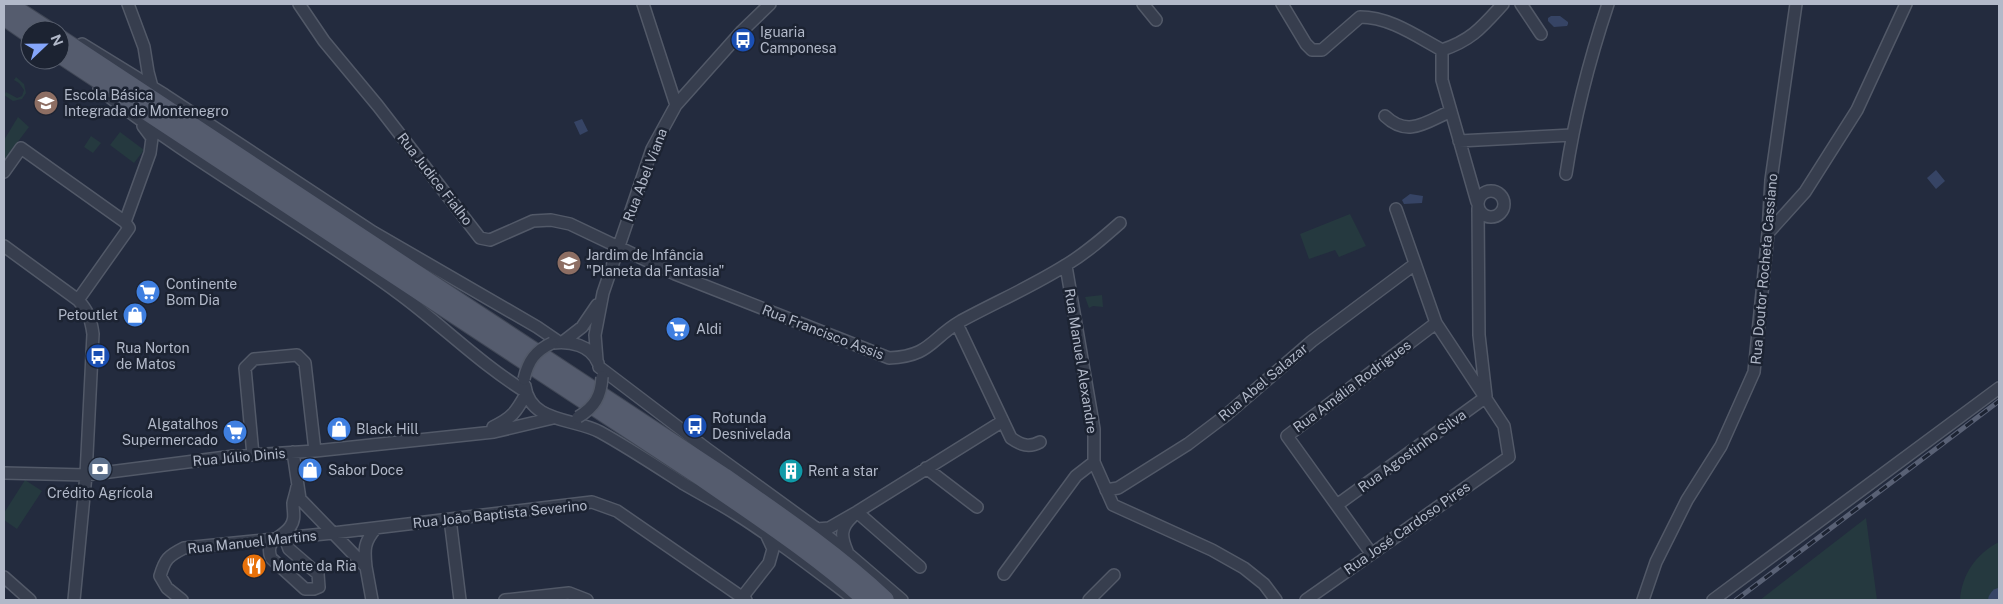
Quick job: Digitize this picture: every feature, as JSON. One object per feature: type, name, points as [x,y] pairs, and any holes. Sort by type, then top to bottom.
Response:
[{"type":"main road","points":[[70,46],[724,477],[806,534],[885,600]]},
{"type":"main road","points":[[70,61],[695,473],[776,528],[867,600]]},
{"type":"street","points":[[128,4],[144,47],[152,87]]},
{"type":"street","name":"Rua Judice Fialho","points":[[299,4],[324,41],[378,106],[480,238],[490,240],[533,221],[551,220],[570,224],[617,248]]},
{"type":"street","points":[[643,4],[676,105]]},
{"type":"street","name":"Rua Abel Viana","points":[[600,368],[595,335],[603,293],[652,149],[676,105],[742,31],[770,4]]},
{"type":"street","points":[[1143,4],[1156,20]]},
{"type":"street","points":[[1282,4],[1306,44],[1312,50],[1322,50],[1360,17],[1375,17],[1390,22],[1442,50],[1460,44],[1476,33],[1503,4]]},
{"type":"street","points":[[1521,4],[1541,34]]},
{"type":"street","points":[[1566,174],[1572,136],[1591,55],[1608,4]]},
{"type":"street","name":"Rua Doutor Rocheta Cassiano","points":[[1643,600],[1656,562],[1687,500],[1721,446],[1754,372],[1768,232],[1771,180],[1796,4]]},
{"type":"street","points":[[1768,232],[1805,192],[1857,110],[1906,4]]},
{"type":"street","points":[[70,38],[152,87],[373,232],[558,342]]},
{"type":"street","points":[[1442,50],[1442,80],[1478,205],[1479,335],[1486,397]]},
{"type":"street","points":[[125,70],[138,68],[146,57]]},
{"type":"street","points":[[70,67],[133,115],[397,292],[505,379],[526,393],[541,413],[594,429],[618,442],[697,492],[736,514],[856,600]]},
{"type":"street","points":[[1385,116],[1397,126],[1410,128],[1451,111]]},
{"type":"street","points":[[125,222],[150,154],[152,138],[133,115]]},
{"type":"street","points":[[1459,141],[1572,136]]},
{"type":"street","points":[[150,154],[157,146],[177,144]]},
{"type":"street","points":[[4,172],[22,148],[125,222],[129,228],[78,300]]},
{"type":"street","points":[[1396,209],[1436,323],[1486,397]]},
{"type":"street","name":"Rua Francisco Assis","points":[[617,248],[675,274],[888,358],[906,357],[920,353],[957,324],[1066,266],[1120,223]]},
{"type":"street","points":[[4,246],[78,300],[87,310],[93,334],[86,475],[74,600]]},
{"type":"street","name":"Rua Abel Salazar","points":[[1106,490],[1118,488],[1188,444],[1312,341],[1415,264]]},
{"type":"street","name":"Rua Manuel Alexandre","points":[[1066,266],[1094,429],[1094,462]]},
{"type":"street","name":"Rua Abel Viana","points":[[558,342],[582,328],[591,317],[603,293]]},
{"type":"street","name":"Rua Amália Rodrigues","points":[[1371,553],[1287,436],[1436,323]]},
{"type":"street","points":[[957,324],[1011,438],[1019,444],[1027,446],[1040,442]]},
{"type":"street","points":[[526,393],[524,379],[527,367],[532,357],[541,348],[558,342],[575,343],[585,348],[600,368],[818,529],[902,600]]},
{"type":"street","points":[[253,454],[246,368],[254,359],[297,355],[305,363],[315,451]]},
{"type":"street","points":[[566,420],[578,417],[589,410],[597,401],[602,389],[600,368]]},
{"type":"street","points":[[1713,600],[1999,388]]},
{"type":"street","name":"Rua Júlio Dinis","points":[[474,434],[483,432],[508,419],[518,410],[526,393]]},
{"type":"street","name":"Rua José Cardoso Pires","points":[[1306,600],[1508,457],[1504,426],[1486,397]]},
{"type":"street","name":"Rua Agostinho Silva","points":[[1337,505],[1486,397]]},
{"type":"street","name":"Rua Júlio Dinis","points":[[4,473],[86,475],[234,456],[315,451],[494,432],[553,418]]},
{"type":"street","points":[[818,529],[829,528],[857,512],[1002,421]]},
{"type":"street","points":[[293,452],[300,499],[366,567]]},
{"type":"street","points":[[1004,574],[1076,476],[1094,462],[1113,505],[1212,550],[1244,568],[1264,584],[1276,600]]},
{"type":"street","points":[[926,468],[977,507]]},
{"type":"street","points":[[275,562],[286,559],[283,542],[294,516],[293,504],[298,488]]},
{"type":"street","name":"Rua João Baptista Severino","points":[[333,533],[592,502],[617,511],[743,599]]},
{"type":"street","points":[[304,536],[309,532],[312,523],[310,511]]},
{"type":"street","points":[[849,554],[842,540],[842,532],[845,524],[857,512]]},
{"type":"street","points":[[857,512],[920,567]]},
{"type":"street","points":[[450,519],[460,600]]},
{"type":"street","points":[[372,600],[365,552],[366,540],[376,528]]},
{"type":"street","name":"Rua Manuel Martins","points":[[182,600],[167,588],[160,576],[164,561],[172,554],[184,548],[283,542],[304,536],[333,533]]},
{"type":"street","points":[[743,599],[770,563],[773,549],[766,535]]},
{"type":"street","points":[[283,542],[318,574],[319,587],[304,589],[271,558],[268,551],[270,544],[283,542]]},
{"type":"street","points":[[764,570],[775,560],[788,555],[796,557]]},
{"type":"street","points":[[1089,600],[1114,574]]},
{"type":"street","points":[[4,577],[30,600]]},
{"type":"street","points":[[505,600],[559,597],[569,593],[588,600]]},
{"type":"shaded area","points":[[16,77],[24,84],[26,93],[22,99],[13,101],[4,95],[6,92],[17,98],[22,96],[24,90],[14,80]]},
{"type":"shaded area","points":[[18,117],[29,127],[4,160],[4,140]]},
{"type":"shaded area","points":[[120,132],[144,150],[134,163],[110,145]]},
{"type":"shaded area","points":[[91,136],[101,143],[93,153],[84,147]]},
{"type":"shaded area","points":[[1350,214],[1366,246],[1339,257],[1335,250],[1309,259],[1300,234]]},
{"type":"shaded area","points":[[1102,295],[1103,307],[1093,306],[1089,308],[1085,297]]},
{"type":"shaded area","points":[[25,480],[42,491],[17,529],[4,520],[4,513]]},
{"type":"shaded area","points":[[1866,518],[1877,600],[1760,600]]},
{"type":"shaded area","points":[[1999,542],[1999,600],[1960,600],[1967,573],[1983,552]]},
{"type":"water","points":[[1560,16],[1568,22],[1567,26],[1554,27],[1548,21],[1548,18]]},
{"type":"water","points":[[582,119],[588,131],[580,135],[574,122]]},
{"type":"water","points":[[1936,170],[1945,181],[1936,189],[1927,178]]},
{"type":"water","points":[[1410,194],[1423,196],[1422,203],[1404,204],[1402,200]]},
{"type":"railway","points":[[1736,600],[1999,401]]},
{"type":"place","name":"Iguaria Camponesa","points":[[743,40]]},
{"type":"place","name":"Escola Básica Integrada de Montenegro","points":[[46,103]]},
{"type":"place","name":"Jardim de Infância \"Planeta da Fantasia\"","points":[[569,263]]},
{"type":"place","name":"Continente Bom Dia","points":[[148,292]]},
{"type":"place","name":"Petoutlet","points":[[135,315]]},
{"type":"place","name":"Aldi","points":[[678,329]]},
{"type":"place","name":"Rua Norton de Matos","points":[[98,356]]},
{"type":"place","name":"Rotunda Desnivelada","points":[[695,426]]},
{"type":"place","name":"Black Hill","points":[[339,429]]},
{"type":"place","name":"Algatalhos Supermercado","points":[[235,432]]},
{"type":"place","name":"Crédito Agrícola","points":[[100,469]]},
{"type":"place","name":"Sabor Doce","points":[[310,470]]},
{"type":"place","name":"Rent a star","points":[[791,471]]},
{"type":"place","name":"Monte da Ria","points":[[254,566]]}]
